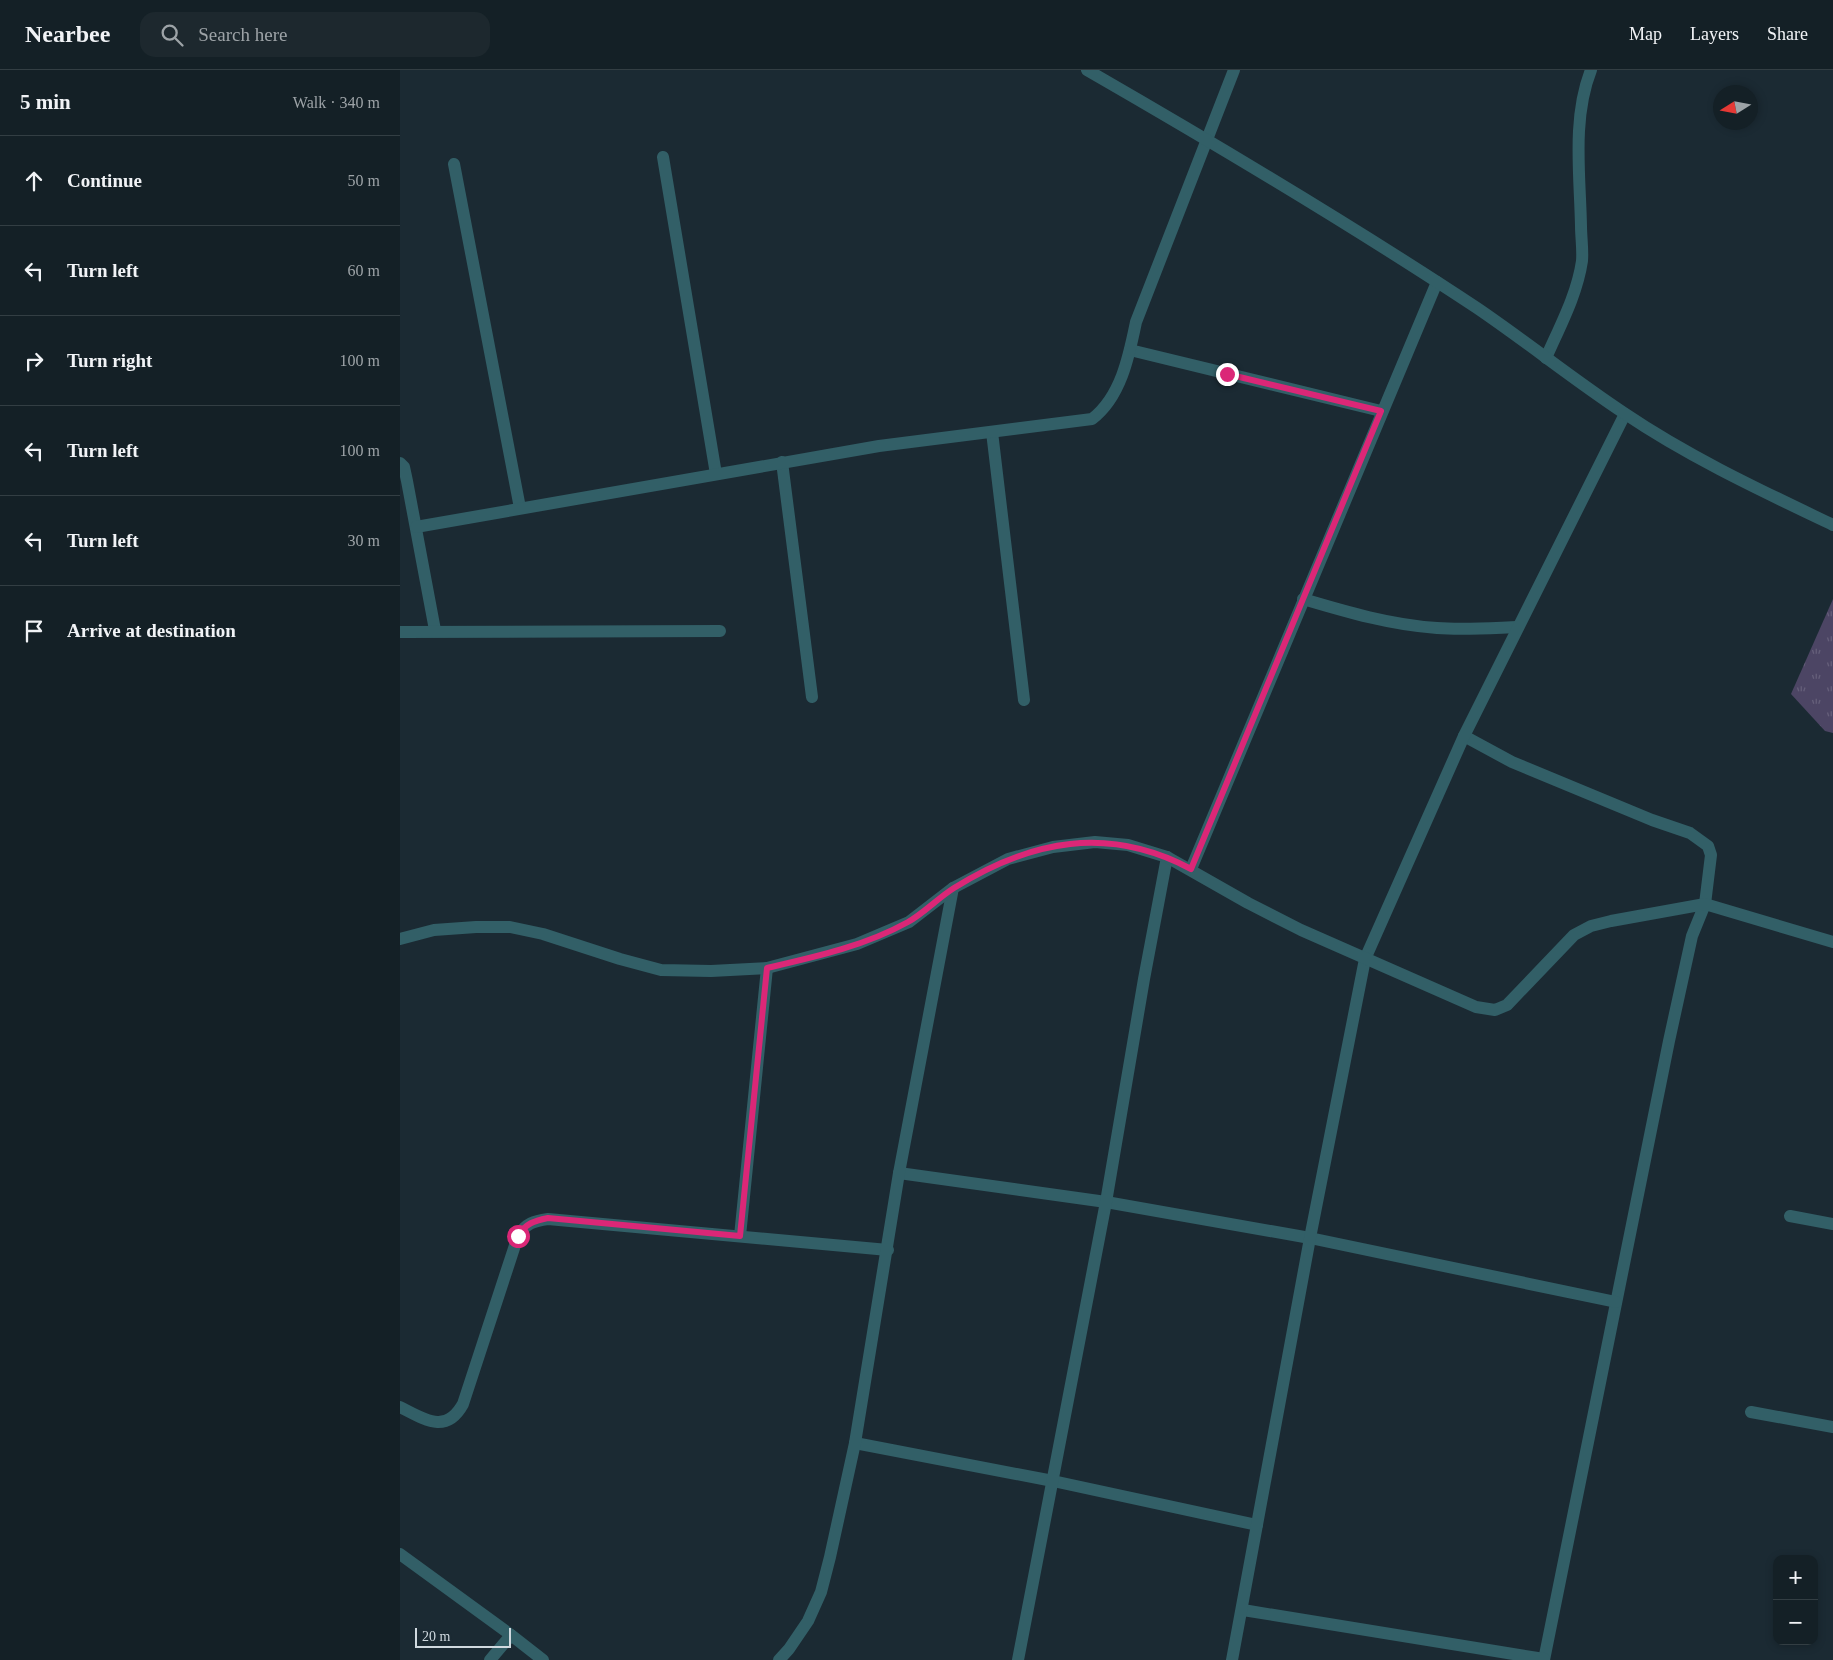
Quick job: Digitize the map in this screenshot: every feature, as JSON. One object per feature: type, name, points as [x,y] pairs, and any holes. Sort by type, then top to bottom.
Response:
[{"type":"street","points":[[1087,70],[1206,138],[1437,282],[1625,414],[1676,445],[1735,477],[1833,525]]},
{"type":"street","points":[[416,527],[879,446],[1092,419],[1104,410],[1113,397],[1130,350],[1136,322],[1234,70]]},
{"type":"street","points":[[1546,358],[1569,308],[1577,284],[1582,259],[1580,116],[1584,88],[1591,70]]},
{"type":"street","points":[[663,157],[716,474]]},
{"type":"street","points":[[454,164],[520,508]]},
{"type":"street","points":[[1191,869],[1381,411],[1437,282]]},
{"type":"street","points":[[1130,350],[1381,411]]},
{"type":"street","points":[[1232,1660],[1243,1610],[1310,1238],[1365,959],[1464,736],[1625,414]]},
{"type":"street","points":[[992,432],[1024,700]]},
{"type":"street","points":[[782,462],[812,697]]},
{"type":"street","points":[[400,463],[404,467],[435,630]]},
{"type":"street","points":[[1303,600],[1373,619],[1407,625],[1439,628],[1518,627]]},
{"type":"street","points":[[400,632],[435,630],[720,631]]},
{"type":"street","points":[[1243,1610],[1544,1660],[1692,936],[1705,904],[1711,855],[1708,846],[1702,840],[1512,762],[1464,736]]},
{"type":"street","points":[[400,939],[434,930],[510,927],[543,934],[661,970],[711,971],[767,968],[857,944],[909,922],[953,888],[1008,859],[1053,847],[1095,842],[1128,845],[1167,857],[1248,903],[1365,959],[1476,1007],[1495,1010],[1506,1005],[1574,935],[1591,926],[1705,904],[1833,942]]},
{"type":"street","points":[[1018,1660],[1106,1202],[1167,857]]},
{"type":"street","points":[[779,1660],[808,1621],[821,1592],[855,1443],[888,1250],[899,1173],[953,888]]},
{"type":"street","points":[[740,1236],[767,968]]},
{"type":"street","points":[[899,1173],[1106,1202],[1310,1238],[1616,1302]]},
{"type":"street","points":[[1790,1216],[1833,1224]]},
{"type":"street","points":[[400,1407],[430,1422],[444,1422],[456,1417],[463,1404],[518,1236],[523,1227],[532,1221],[548,1218],[888,1250]]},
{"type":"street","points":[[1751,1412],[1833,1427]]},
{"type":"street","points":[[855,1443],[1053,1480],[1257,1525]]},
{"type":"street","points":[[400,1554],[544,1660]]},
{"type":"street","points":[[490,1660],[511,1635]]},
{"type":"green space","points":[[1833,599],[1833,733],[1825,731],[1791,694]]},
{"type":"route","points":[[518,1236],[523,1227],[532,1221],[548,1218],[740,1236],[767,968],[857,944],[909,922],[953,888],[1008,859],[1053,847],[1095,842],[1128,845],[1167,857],[1191,869],[1381,411],[1227,374]]}]
